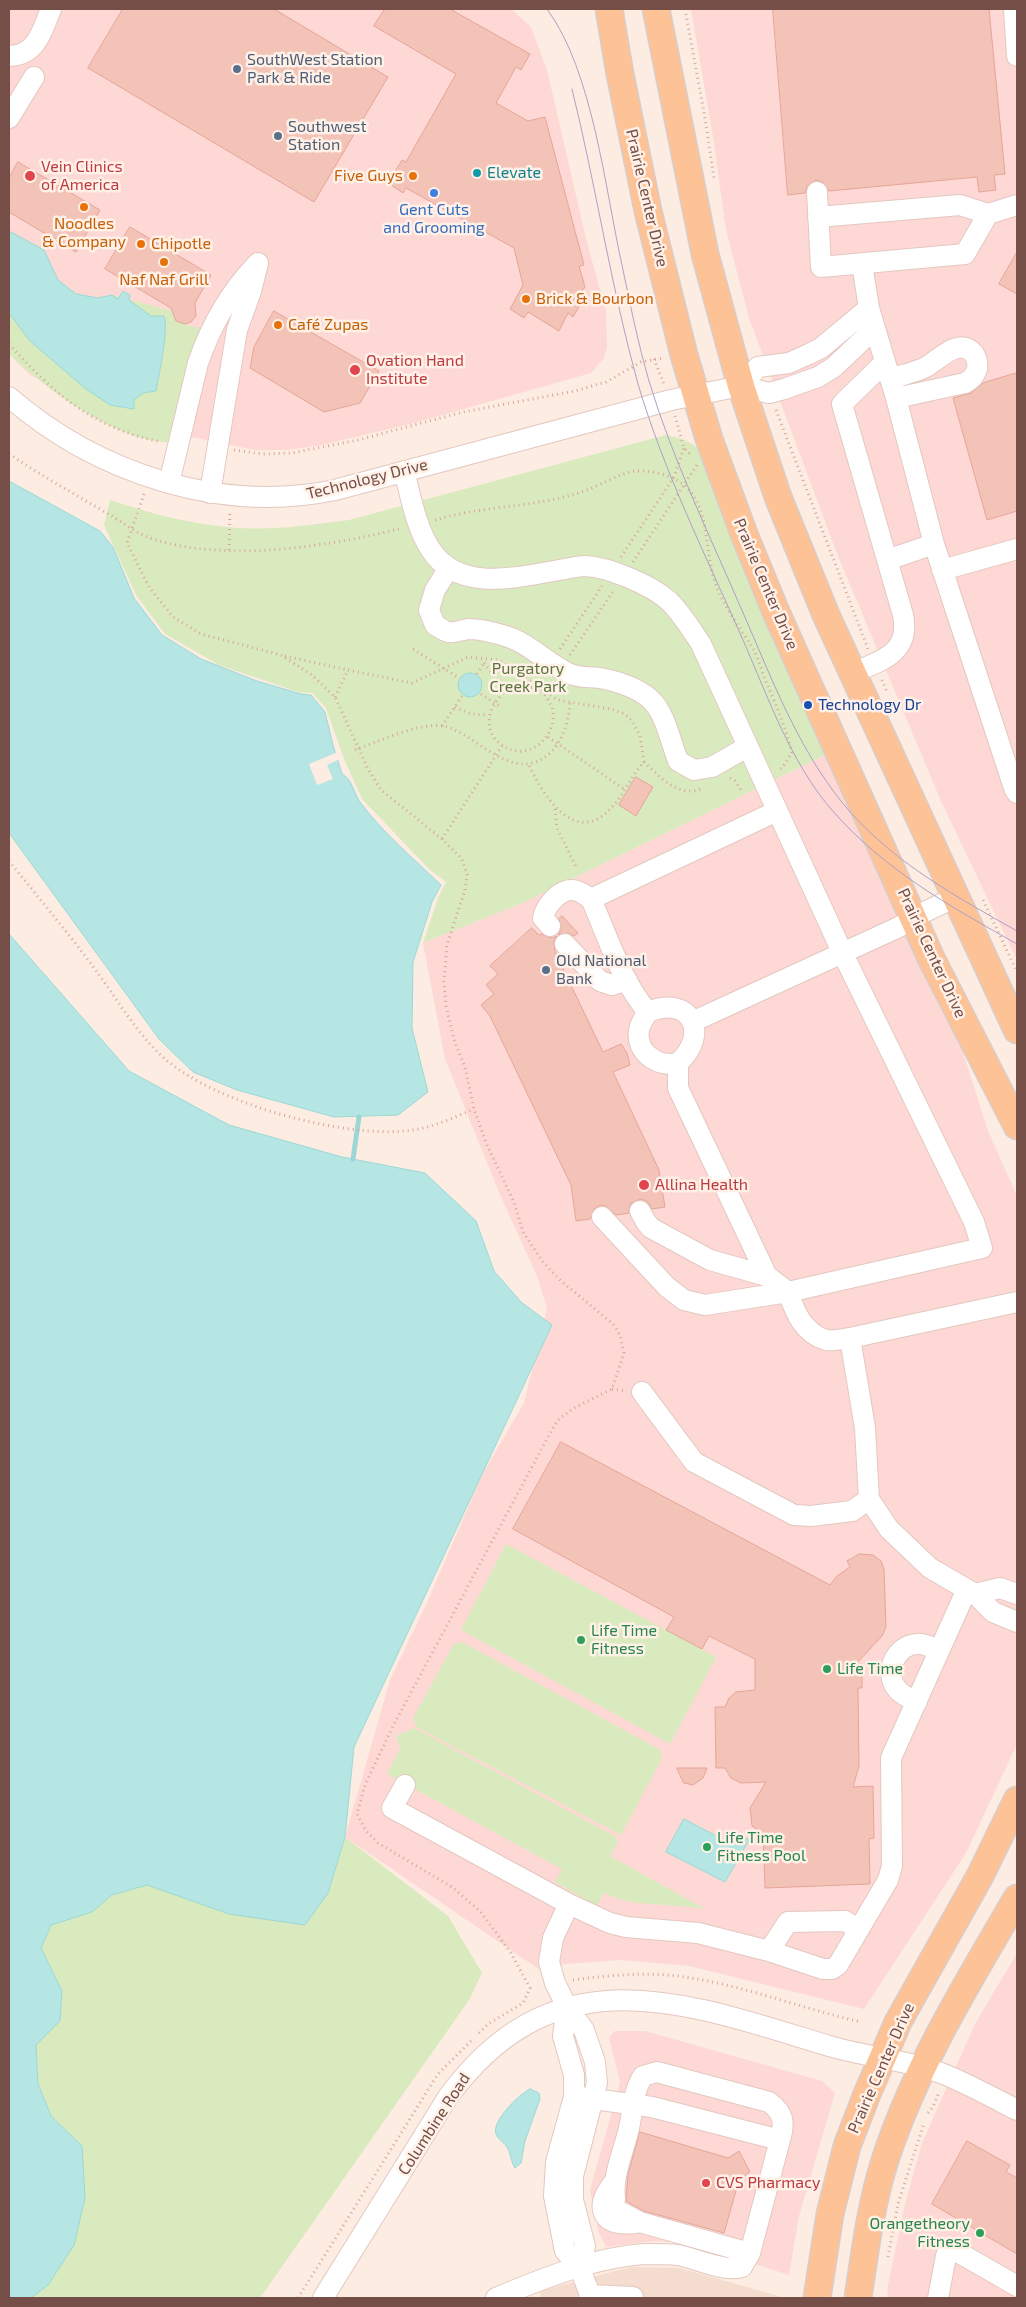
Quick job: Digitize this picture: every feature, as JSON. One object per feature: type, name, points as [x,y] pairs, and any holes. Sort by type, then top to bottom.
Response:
[{"type":"main road","name":"Prairie Center Drive","points":[[609,9],[620,74],[648,211],[709,439],[776,612],[931,958],[1017,1126]]},
{"type":"main road","points":[[656,9],[706,254],[741,386],[778,497],[864,669],[968,896],[1017,1030]]},
{"type":"main road","name":"Prairie Center Drive","points":[[817,2298],[830,2214],[847,2146],[867,2094],[898,2022],[980,1876],[1017,1800]]},
{"type":"main road","points":[[858,2298],[868,2227],[885,2158],[921,2067],[936,2037],[1017,1898]]},
{"type":"street","points":[[9,56],[17,56],[30,50],[37,43],[51,9]]},
{"type":"street","points":[[1014,9],[1017,56]]},
{"type":"street","points":[[9,118],[34,77]]},
{"type":"street","points":[[817,192],[821,267],[965,254],[988,214]]},
{"type":"street","points":[[818,217],[960,205],[988,214],[1017,205]]},
{"type":"street","points":[[169,483],[198,363],[204,346],[211,330],[239,282],[258,263],[251,291],[237,330],[210,493]]},
{"type":"street","points":[[862,264],[868,308],[896,398],[934,544],[1017,793]]},
{"type":"street","points":[[868,308],[821,348],[789,363],[758,367],[741,386],[769,393],[818,377],[834,367],[874,328]]},
{"type":"street","points":[[864,669],[898,648],[905,633],[903,615],[842,404],[888,371],[923,368],[952,349],[967,349],[973,352],[977,358],[978,366],[976,373],[972,379],[965,383],[896,398]]},
{"type":"street","name":"Technology Drive","points":[[9,397],[25,412],[84,449],[169,483],[210,493],[256,497],[312,495],[596,418],[696,394],[741,386]]},
{"type":"street","points":[[404,471],[419,524],[432,551],[449,568],[475,579],[512,578],[585,566],[612,571],[647,587],[668,600],[686,621],[701,644],[843,954],[969,1214],[982,1248],[788,1292],[705,1305],[684,1300],[667,1287],[602,1217]]},
{"type":"street","points":[[887,560],[934,544]]},
{"type":"street","points":[[942,570],[1017,549]]},
{"type":"street","points":[[449,568],[435,590],[429,610],[435,625],[448,632],[469,629],[503,635],[530,648],[553,667],[576,677],[602,678],[625,684],[643,693],[659,708],[667,725],[678,761],[694,770],[712,767],[747,747]]},
{"type":"street","points":[[592,899],[777,811]]},
{"type":"street","points":[[550,926],[543,918],[545,907],[552,900],[568,891],[577,891],[592,899],[627,980],[638,1000],[648,1012]]},
{"type":"street","points":[[692,1022],[899,928],[914,917],[968,896]]},
{"type":"street","points":[[565,944],[600,981],[612,985],[627,980]]},
{"type":"street","points":[[659,1007],[678,1009],[686,1014],[692,1022],[695,1038],[692,1046],[678,1063],[671,1065],[653,1060],[641,1046],[639,1030],[648,1012],[659,1007]]},
{"type":"street","points":[[678,1063],[678,1088],[767,1276]]},
{"type":"street","points":[[640,1211],[652,1228],[710,1260],[767,1276],[788,1292],[796,1315],[808,1330],[827,1340],[850,1338],[1017,1302]]},
{"type":"street","points":[[850,1338],[866,1428],[869,1499],[890,1529],[930,1568],[971,1592],[993,1612],[1017,1622]]},
{"type":"street","points":[[642,1392],[694,1462],[794,1515],[811,1516],[852,1511],[869,1499]]},
{"type":"street","points":[[971,1592],[1000,1588],[1017,1594]]},
{"type":"street","points":[[405,1785],[392,1808],[569,1904],[610,1923],[626,1927],[698,1933],[832,1969],[838,1965],[888,1880],[892,1866],[892,1758],[940,1651],[971,1592]]},
{"type":"street","points":[[917,1702],[898,1691],[893,1683],[892,1667],[895,1657],[907,1646],[916,1644],[923,1644],[940,1651]]},
{"type":"street","points":[[569,1904],[552,1938],[549,1962],[555,1983],[567,2007],[563,2036],[584,2098],[556,2162],[554,2196],[565,2251],[580,2268],[589,2297],[633,2297]]},
{"type":"street","points":[[769,1951],[788,1922],[845,1921],[858,1930]]},
{"type":"street","name":"Columbine Road","points":[[323,2298],[448,2097],[465,2074],[509,2036],[540,2018],[567,2007],[594,2001],[624,1999],[663,2002],[700,2009],[854,2053],[921,2067],[946,2075],[1017,2110]]},
{"type":"street","points":[[496,2298],[580,2268],[620,2258],[657,2254],[677,2255],[738,2269],[745,2263],[750,2252],[784,2126],[782,2116],[777,2108],[768,2102],[657,2072],[643,2076],[633,2104],[617,2197]]},
{"type":"street","points":[[584,2098],[652,2107],[780,2140]]},
{"type":"street","points":[[617,2197],[603,2199],[602,2206],[608,2219],[618,2224],[640,2222],[750,2252]]},
{"type":"street","points":[[617,2197],[640,2222]]},
{"type":"street","points":[[938,2298],[946,2256],[956,2251],[1017,2286]]},
{"type":"path","points":[[685,9],[705,118],[715,187]]},
{"type":"path","points":[[9,344],[30,368],[67,402],[120,430],[161,442]]},
{"type":"path","points":[[235,450],[263,454],[292,453],[358,440],[463,412],[575,391],[606,382],[641,362],[654,359]]},
{"type":"path","points":[[777,412],[864,669],[890,697]]},
{"type":"path","points":[[617,563],[674,478],[684,448],[697,461],[697,465],[630,567]]},
{"type":"path","points":[[9,454],[132,528]]},
{"type":"path","points":[[674,478],[684,485],[695,498],[703,520],[712,577],[741,633],[753,648],[788,736],[792,753],[782,768],[772,774]]},
{"type":"path","points":[[140,506],[127,543],[149,587],[173,617],[202,634],[281,655],[412,683],[468,658],[485,661],[498,660],[558,700],[611,709],[624,714],[632,721],[640,736],[644,762],[613,807],[603,816],[591,821],[579,822],[565,816],[555,808],[536,781],[528,763]]},
{"type":"path","points":[[229,550],[230,522]]},
{"type":"path","points":[[555,656],[604,582]]},
{"type":"path","points":[[565,662],[616,587]]},
{"type":"path","points":[[413,649],[459,678]]},
{"type":"path","points":[[281,655],[312,675],[335,697],[357,749],[381,790],[442,839],[462,859],[467,875],[465,890],[447,945],[444,982],[446,1006],[455,1043],[465,1067],[474,1109],[487,1145],[514,1202],[523,1232],[542,1261],[561,1281],[613,1324],[620,1335],[624,1353],[617,1378]]},
{"type":"path","points":[[477,674],[485,661]]},
{"type":"path","points":[[485,661],[505,691]]},
{"type":"path","points":[[335,697],[348,670]]},
{"type":"path","points":[[538,686],[505,691],[494,703],[489,715],[490,732],[502,746],[516,750],[532,749],[548,737],[552,729],[552,711],[542,690]]},
{"type":"path","points":[[481,694],[501,708]]},
{"type":"path","points":[[442,726],[462,696]]},
{"type":"path","points":[[357,749],[410,729],[442,726],[466,737],[496,757],[507,761],[528,763],[544,758],[557,745],[567,723],[570,702]]},
{"type":"path","points":[[455,707],[471,714],[489,715]]},
{"type":"path","points":[[548,737],[557,745],[624,789]]},
{"type":"path","points":[[442,839],[502,746]]},
{"type":"path","points":[[731,778],[738,777]]},
{"type":"path","points":[[555,808],[557,828],[578,869]]},
{"type":"path","points":[[9,861],[79,948],[138,1028],[162,1056],[179,1071],[202,1084],[255,1107],[322,1125],[381,1131],[413,1130],[474,1109]]},
{"type":"path","points":[[968,896],[1017,972]]},
{"type":"path","points":[[886,2266],[898,2204],[927,2114],[946,2075]]},
{"type":"shaded area","points":[[9,9],[511,9],[531,27],[547,70],[586,239],[606,305],[607,348],[604,358],[591,373],[414,423],[317,446],[286,450],[255,450],[182,435],[31,376],[9,354]]},
{"type":"shaded area","points":[[691,9],[1017,9],[1017,960],[941,801],[838,556],[749,318],[726,230],[713,137]]},
{"type":"shaded area","points":[[829,753],[959,1040],[988,1131],[1017,1196],[1017,1744],[966,1853],[864,2009],[689,1966],[620,1960],[566,1964],[540,1970],[345,1837],[390,1680],[426,1605],[482,1475],[524,1403],[547,1308],[537,1276],[501,1197],[445,1059],[423,943],[527,901]]},
{"type":"shaded area","points":[[1017,1953],[1017,2298],[887,2298],[905,2204],[922,2143],[975,2024]]},
{"type":"shaded area","points":[[615,2031],[645,2031],[822,2081],[835,2093],[799,2216],[789,2275],[688,2243],[654,2241],[606,2247],[599,2233],[590,2190],[620,2082],[609,2037]]},
{"type":"shaded area","points":[[631,2267],[679,2268],[786,2298],[542,2298],[539,2291]]},
{"type":"green space","points":[[9,231],[44,250],[58,280],[76,294],[98,298],[112,295],[172,311],[174,316],[182,323],[211,330],[180,444],[145,439],[127,433],[91,416],[38,380],[9,354]]},
{"type":"green space","name":"Purgatory Creek Park","points":[[666,435],[685,440],[701,451],[829,753],[527,901],[423,943],[438,898],[446,882],[429,869],[362,799],[344,759],[326,708],[312,693],[298,692],[219,665],[165,634],[136,595],[104,525],[110,500],[173,518],[238,528],[280,528],[349,520]]},
{"type":"green space","name":"Life Time Fitness","points":[[506,1544],[716,1657],[670,1744],[461,1630]]},
{"type":"green space","name":"Life Time Fitness","points":[[462,1642],[659,1749],[662,1758],[621,1835],[416,1727],[413,1718],[454,1644]]},
{"type":"green space","points":[[414,1728],[615,1836],[618,1842],[610,1856],[705,1909],[628,1901],[604,1893],[597,1906],[555,1882],[562,1869],[387,1774],[400,1749],[396,1736]]},
{"type":"green space","points":[[345,1837],[448,1916],[482,1973],[469,2000],[260,2298],[31,2298],[48,2285],[82,2146],[51,2116],[38,2084],[36,2045],[60,2021],[62,1991],[41,1948],[51,1925],[92,1912],[112,1895],[147,1884],[229,1914],[328,1893]]},
{"type":"water","points":[[9,231],[44,250],[58,280],[76,294],[98,298],[112,295],[118,299],[123,291],[130,295],[129,300],[151,316],[164,316],[164,341],[156,391],[143,393],[134,400],[134,409],[110,405],[86,389],[30,341],[9,313]]},
{"type":"water","points":[[9,481],[100,531],[113,547],[134,598],[162,635],[201,659],[257,681],[301,694],[311,695],[325,712],[342,774],[351,783],[360,802],[388,835],[441,885],[432,902],[413,962],[412,1028],[428,1092],[398,1115],[334,1117],[237,1090],[193,1072],[159,1039],[9,833]]},
{"type":"water","points":[[470,673],[475,674],[481,680],[481,690],[475,696],[470,697],[465,696],[459,690],[458,685],[459,680],[465,674]]},
{"type":"water","points":[[9,934],[129,1071],[229,1125],[342,1157],[425,1173],[476,1221],[494,1271],[521,1302],[552,1325],[354,1747],[345,1837],[328,1893],[305,1925],[229,1914],[147,1885],[112,1895],[92,1912],[51,1925],[41,1948],[62,1991],[60,2021],[36,2045],[38,2084],[51,2116],[82,2146],[85,2198],[74,2245],[48,2285],[31,2298],[9,2298]]},
{"type":"water","name":"Life Time Fitness Pool","points":[[684,1819],[728,1842],[734,1832],[749,1840],[725,1882],[666,1852]]},
{"type":"water","points":[[530,2089],[539,2093],[540,2099],[525,2141],[521,2163],[515,2168],[507,2147],[496,2134],[496,2129],[507,2109],[519,2096]]},
{"type":"pier","points":[[338,752],[340,759],[327,765],[333,779],[317,785],[309,764]]},
{"type":"building","name":"Southwest Station","points":[[123,9],[274,9],[388,77],[314,202],[88,68]]},
{"type":"building","name":"Elevate","points":[[385,9],[450,9],[530,54],[521,70],[516,67],[496,103],[528,121],[545,117],[584,265],[579,266],[585,287],[579,295],[584,298],[573,317],[568,313],[559,331],[528,312],[524,318],[510,309],[523,285],[514,248],[406,188],[403,193],[388,183],[402,160],[406,162],[456,74],[374,26]]},
{"type":"building","points":[[773,9],[989,9],[1005,174],[994,175],[996,190],[979,192],[977,177],[829,191],[823,182],[816,180],[807,186],[805,193],[788,195]]},
{"type":"building","points":[[18,162],[100,210],[76,252],[9,212],[9,178]]},
{"type":"building","points":[[130,227],[211,275],[195,303],[196,316],[191,322],[185,324],[176,321],[171,308],[105,269]]},
{"type":"building","points":[[1017,252],[1017,294],[999,284]]},
{"type":"building","points":[[274,311],[379,371],[360,403],[324,412],[250,368],[254,347]]},
{"type":"building","points":[[1017,373],[1017,511],[987,520],[953,398],[971,393],[983,383]]},
{"type":"building","points":[[636,777],[653,787],[636,816],[619,805]]},
{"type":"building","points":[[562,916],[578,933],[574,936],[568,933],[558,935],[561,929],[559,919]]},
{"type":"building","points":[[532,928],[539,935],[552,938],[557,936],[554,941],[555,952],[603,1052],[621,1044],[627,1053],[630,1065],[613,1072],[659,1170],[665,1207],[652,1209],[647,1201],[640,1199],[630,1204],[629,1213],[616,1215],[606,1206],[600,1205],[594,1209],[590,1219],[576,1221],[571,1185],[490,1016],[481,1005],[494,994],[486,985],[498,974],[490,966]]},
{"type":"building","name":"Life Time","points":[[561,1442],[830,1585],[837,1576],[850,1567],[847,1561],[859,1554],[873,1555],[881,1561],[884,1569],[886,1627],[882,1636],[856,1664],[862,1664],[862,1688],[858,1688],[859,1766],[853,1787],[873,1786],[874,1838],[869,1839],[870,1884],[765,1888],[763,1833],[752,1826],[750,1808],[766,1782],[741,1783],[731,1778],[725,1768],[716,1768],[715,1707],[725,1707],[729,1698],[736,1692],[755,1690],[755,1659],[709,1636],[702,1649],[666,1630],[674,1617],[513,1529]]},
{"type":"building","points":[[677,1768],[707,1768],[703,1778],[693,1785],[684,1783]]},
{"type":"building","name":"CVS Pharmacy","points":[[640,2132],[728,2158],[739,2151],[750,2172],[739,2180],[724,2233],[644,2211],[626,2201],[628,2175]]},
{"type":"building","points":[[967,2141],[1010,2165],[1006,2172],[1017,2178],[1017,2254],[932,2204]]},
{"type":"waterway","points":[[353,1159],[359,1117]]},
{"type":"tram line","points":[[547,9],[563,35],[576,64],[586,97],[603,167],[634,323],[659,411],[693,499],[790,718],[817,768],[833,791],[869,832],[888,849],[929,879],[1017,931]]},
{"type":"tram line","points":[[572,89],[628,347],[648,417],[686,514],[781,728],[816,790],[851,831],[918,885],[1017,944]]},
{"type":"place","name":"SouthWest Station Park & Ride","points":[[237,69]]},
{"type":"place","name":"Southwest Station","points":[[278,136]]},
{"type":"place","name":"Elevate","points":[[477,173]]},
{"type":"place","name":"Vein Clinics of America","points":[[30,176]]},
{"type":"place","name":"Five Guys","points":[[413,176]]},
{"type":"place","name":"Gent Cuts and Grooming","points":[[434,193]]},
{"type":"place","name":"Noodles & Company","points":[[84,207]]},
{"type":"place","name":"Chipotle","points":[[141,244]]},
{"type":"place","name":"Naf Naf Grill","points":[[164,262]]},
{"type":"place","name":"Brick & Bourbon","points":[[526,299]]},
{"type":"place","name":"Café Zupas","points":[[278,325]]},
{"type":"place","name":"Ovation Hand Institute","points":[[355,370]]},
{"type":"place","name":"Technology Dr","points":[[808,705]]},
{"type":"place","name":"Old National Bank","points":[[546,970]]},
{"type":"place","name":"Allina Health","points":[[644,1185]]},
{"type":"place","name":"Life Time Fitness","points":[[581,1640]]},
{"type":"place","name":"Life Time","points":[[827,1669]]},
{"type":"place","name":"Life Time Fitness Pool","points":[[707,1847]]},
{"type":"place","name":"CVS Pharmacy","points":[[706,2183]]},
{"type":"place","name":"Orangetheory Fitness","points":[[980,2233]]}]
